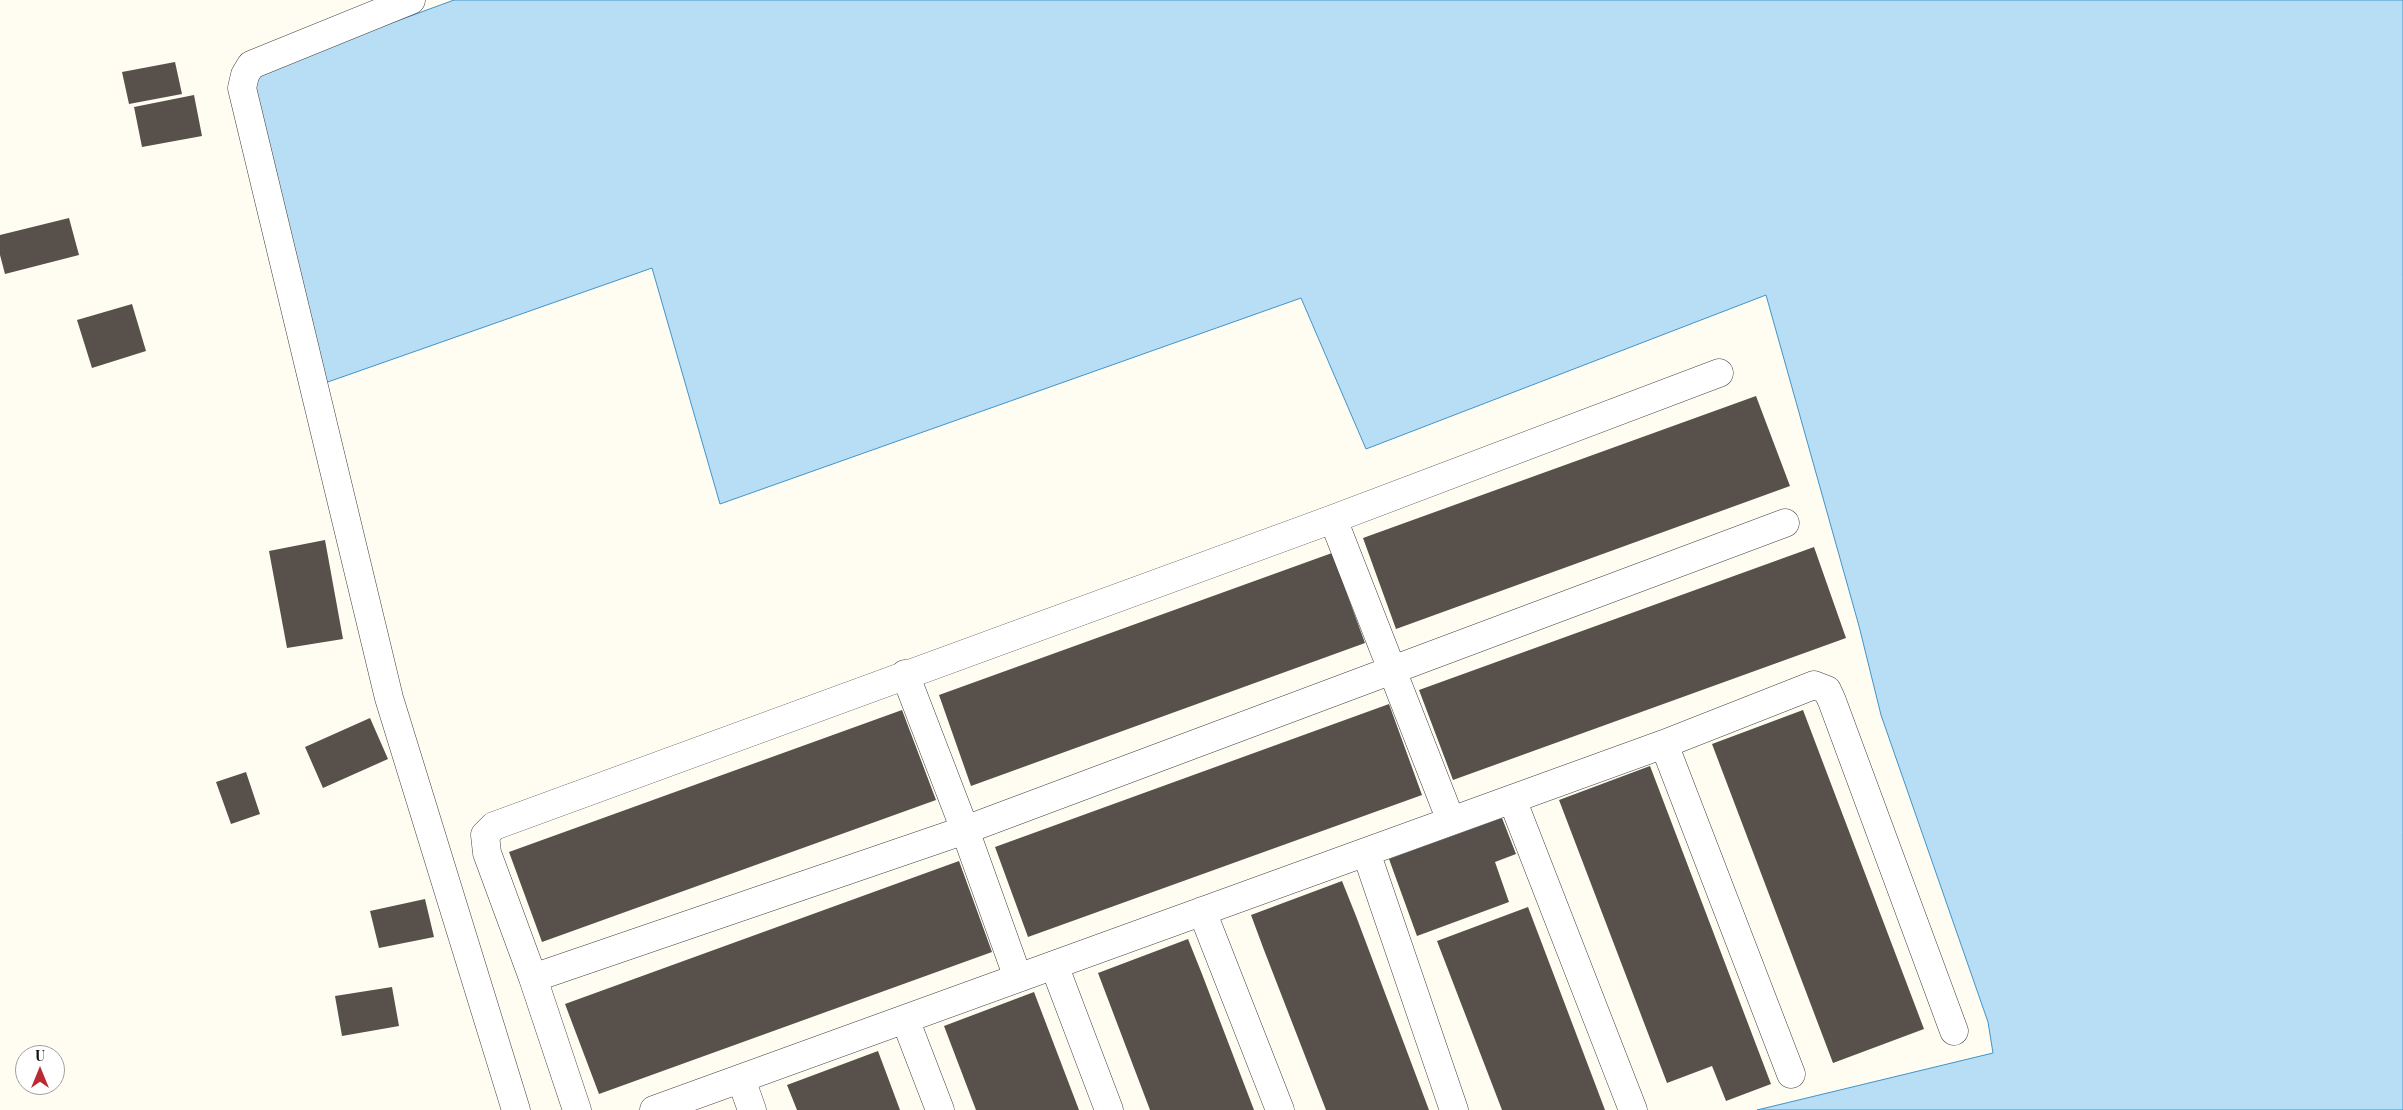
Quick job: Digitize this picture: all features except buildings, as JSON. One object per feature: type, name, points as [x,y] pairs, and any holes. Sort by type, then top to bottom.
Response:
[{"type":"street","points":[[411,0],[251,65],[245,75],[242,88],[389,698],[516,1110]]},
{"type":"street","points":[[577,1110],[533,978],[487,854],[484,835],[494,826],[904,674],[1333,519],[1719,374]]},
{"type":"street","points":[[1333,519],[1452,821]]},
{"type":"street","points":[[533,978],[964,830],[1785,523]]},
{"type":"street","points":[[904,674],[1018,978]]},
{"type":"street","points":[[654,1110],[1664,744],[1814,685],[1828,690],[1954,1031]]},
{"type":"street","points":[[1664,744],[1791,1074]]},
{"type":"street","points":[[1512,799],[1634,1110]]},
{"type":"street","points":[[1366,852],[1454,1110]]},
{"type":"street","points":[[1202,911],[1280,1110]]},
{"type":"street","points":[[1054,965],[1109,1110]]},
{"type":"street","points":[[905,1019],[940,1110]]},
{"type":"street","points":[[741,1079],[752,1110]]},
{"type":"water","points":[[454,0],[2403,0],[2403,1110],[1757,1110],[1993,1053],[1988,1022],[1881,715],[1859,626],[1766,295],[1366,449],[1301,298],[720,504],[652,268],[325,383],[252,82],[258,72]]}]
